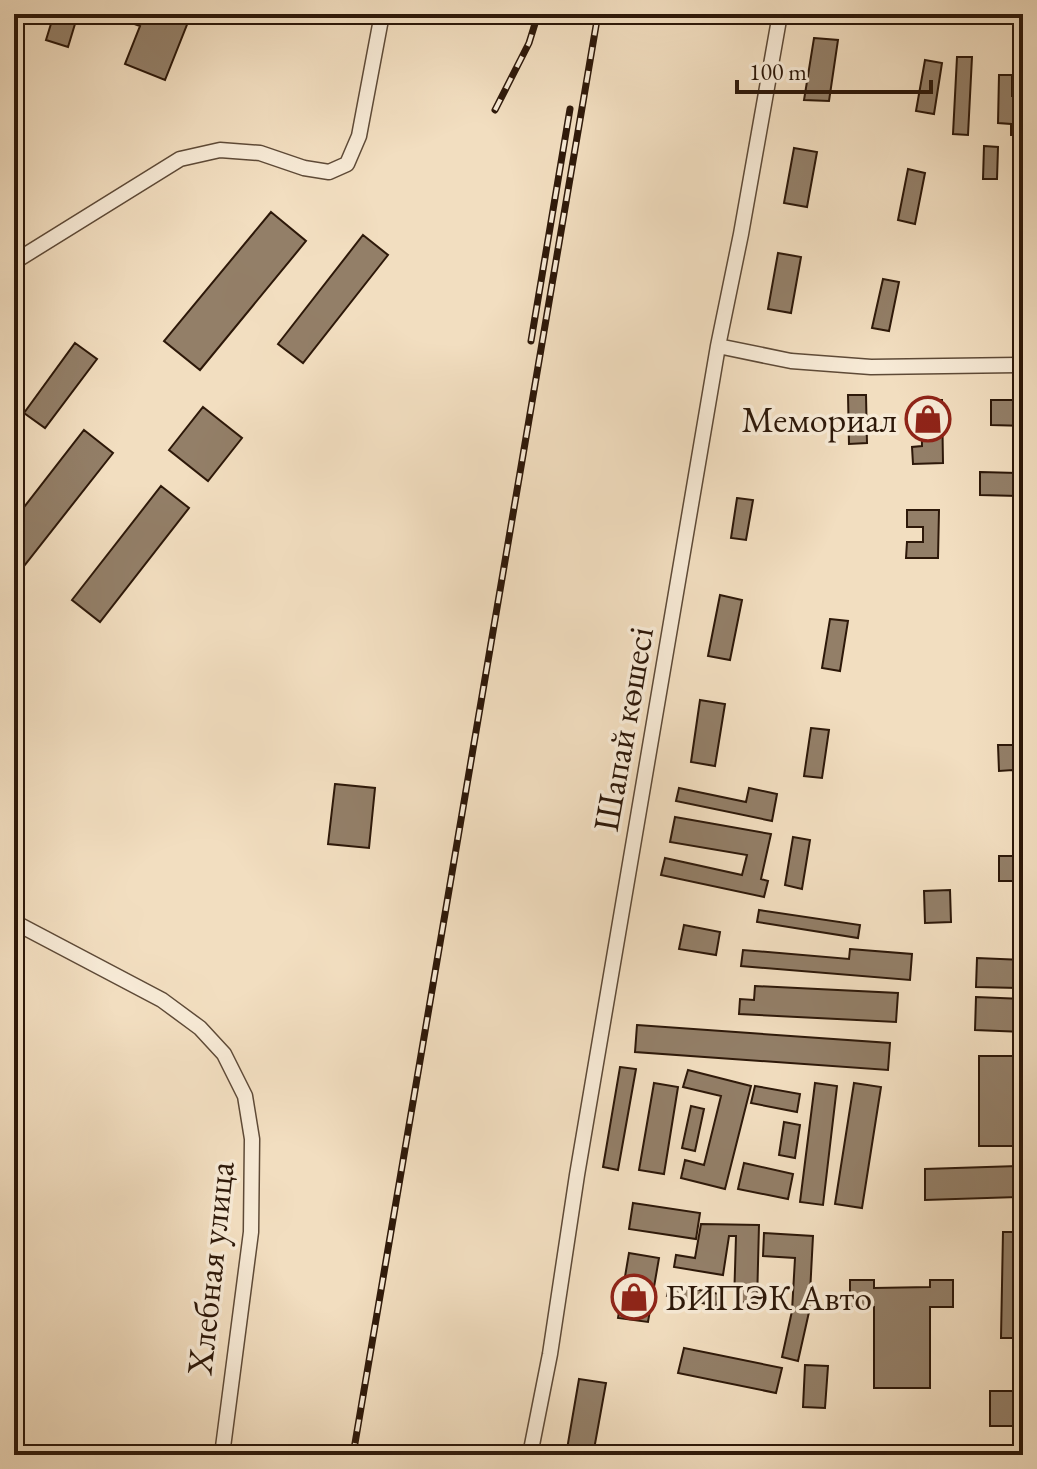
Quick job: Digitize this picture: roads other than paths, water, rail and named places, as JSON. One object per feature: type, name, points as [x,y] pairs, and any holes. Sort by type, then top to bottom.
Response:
[{"type":"street","points":[[14,262],[180,159],[220,150],[260,153],[304,168],[329,172],[347,164],[359,136],[382,14]]},
{"type":"street","name":"Шапай көшесі","points":[[530,1455],[550,1354],[579,1160],[718,346],[780,14]]},
{"type":"street","points":[[718,346],[791,361],[871,367],[1023,365]]},
{"type":"street","name":"Хлебная улица","points":[[14,922],[162,1000],[200,1028],[224,1054],[245,1096],[252,1139],[251,1232],[222,1455]]},
{"type":"railway","points":[[495,110],[529,43],[538,14]]},
{"type":"railway","points":[[353,1455],[598,14]]},
{"type":"railway","points":[[531,341],[570,109]]},
{"type":"place","name":"Мемориал","points":[[928,419]]},
{"type":"place","name":"БИПЭК Авто","points":[[634,1297]]}]
